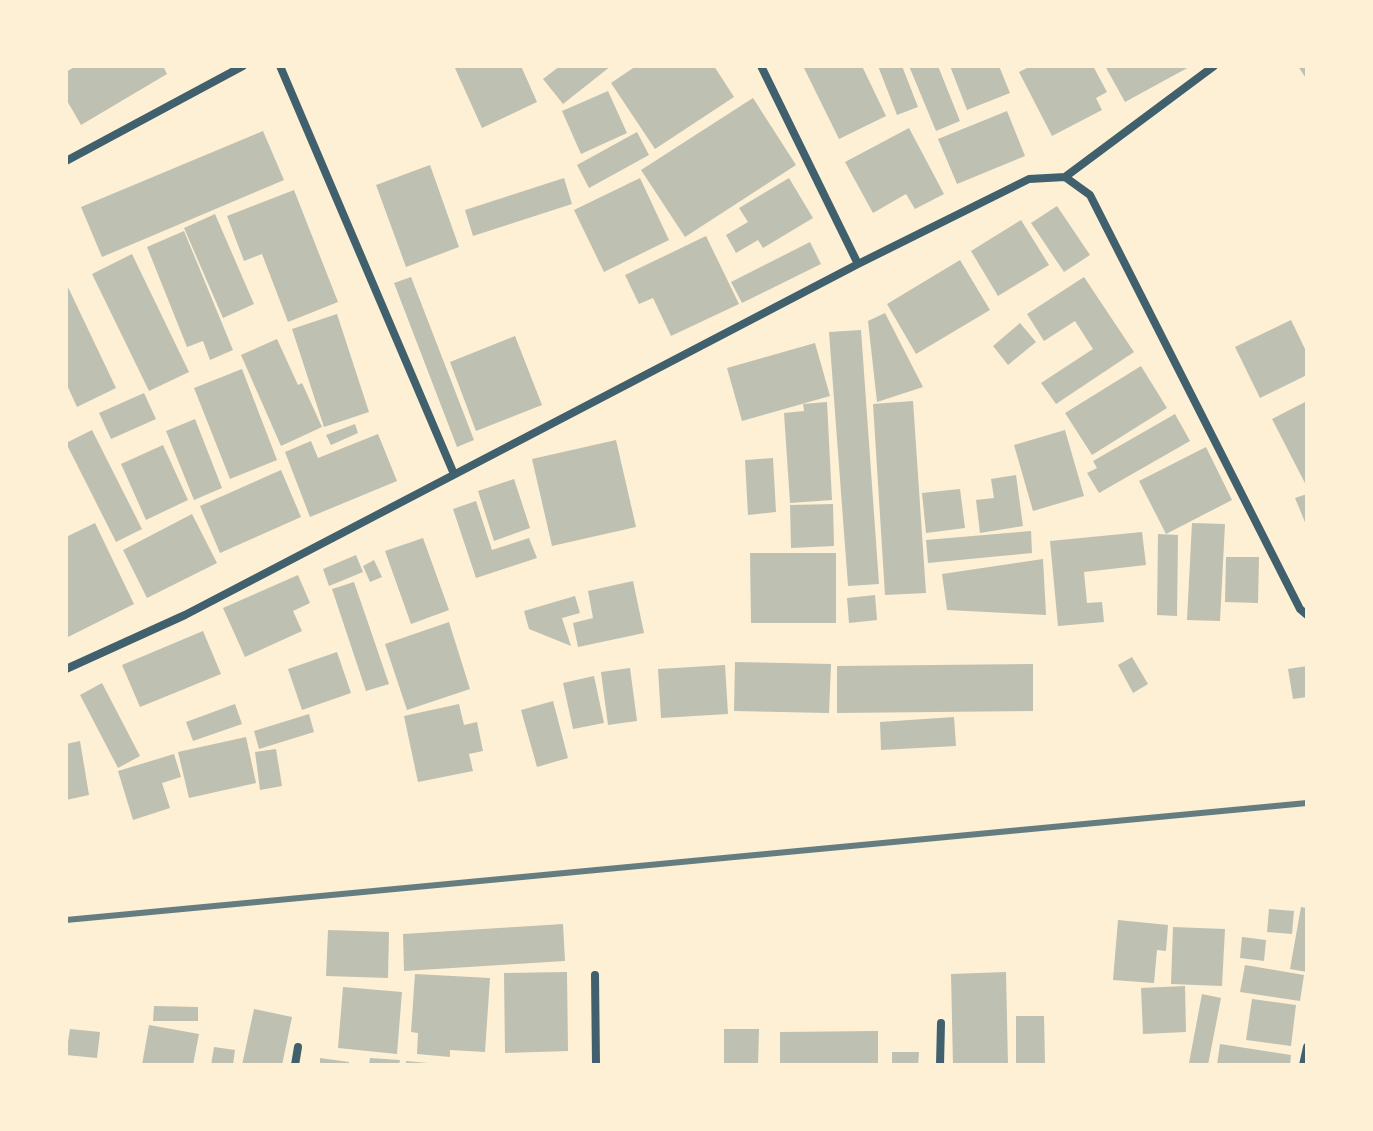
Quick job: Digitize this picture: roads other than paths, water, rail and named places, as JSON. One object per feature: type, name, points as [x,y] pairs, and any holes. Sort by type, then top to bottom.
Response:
[{"type":"street","points":[[66,161],[243,66]]},
{"type":"street","points":[[280,66],[454,474]]},
{"type":"street","points":[[761,66],[858,264]]},
{"type":"street","points":[[66,669],[185,615],[858,264],[1029,179],[1065,177],[1214,66]]},
{"type":"street","points":[[1065,177],[1090,195],[1300,609],[1307,615]]},
{"type":"street","points":[[595,975],[596,1065]]},
{"type":"street","points":[[940,1065],[941,1023]]},
{"type":"street","points":[[295,1065],[298,1047]]},
{"type":"street","points":[[1303,1065],[1307,1047]]},
{"type":"railway","points":[[66,920],[1307,803]]}]
